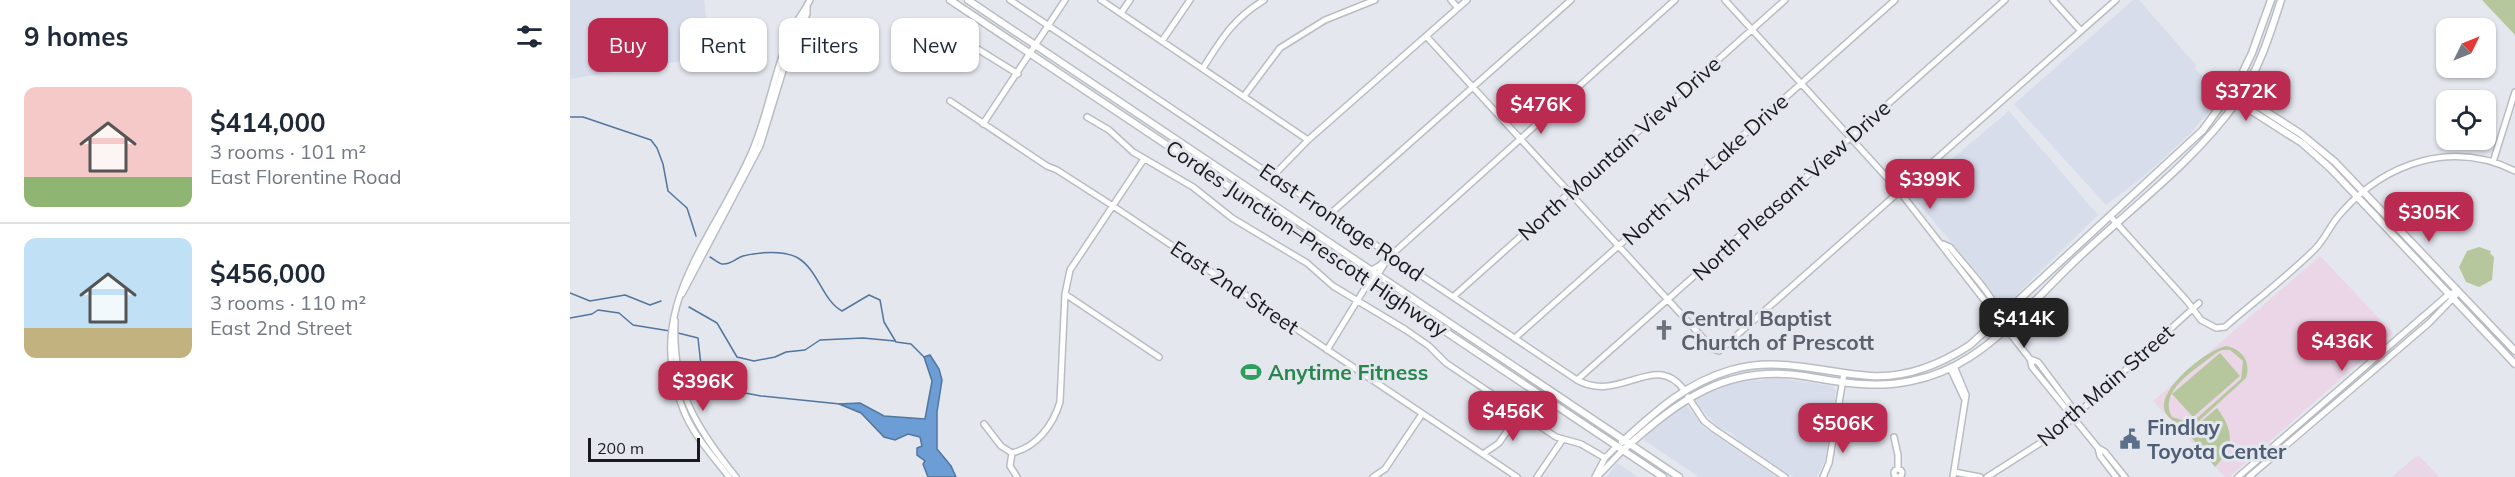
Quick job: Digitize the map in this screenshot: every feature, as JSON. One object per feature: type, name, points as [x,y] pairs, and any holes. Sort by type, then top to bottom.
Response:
[{"type":"main road","name":"Cordes Junction–Prescott Highway","points":[[950,0],[1663,477]]},
{"type":"main road","name":"Cordes Junction–Prescott Highway","points":[[968,0],[1679,477]]},
{"type":"main road","points":[[1627,442],[1668,400],[1684,390],[1732,369],[1771,364],[1888,376],[1921,369],[1961,351],[2001,319],[2203,130],[2232,92],[2252,53],[2271,0]]},
{"type":"main road","points":[[1620,448],[1688,397],[1738,377],[1788,374],[1878,386],[1927,377],[1952,367],[1976,352],[2198,150],[2240,97],[2264,50],[2281,0]]},
{"type":"main road","points":[[2232,92],[2336,162],[2361,194],[2515,364]]},
{"type":"main road","points":[[2361,194],[2515,351]]},
{"type":"main road","points":[[1688,397],[1694,389],[1713,376]]},
{"type":"main road","points":[[1668,411],[1670,405],[1682,397],[1684,390]]},
{"type":"street","name":"East Frontage Road","points":[[1010,0],[1577,380],[1598,388],[1649,375],[1665,375],[1672,378],[1684,390]]},
{"type":"street","points":[[983,124],[1037,46],[1065,0]]},
{"type":"street","points":[[1101,0],[1308,140]]},
{"type":"street","points":[[1120,14],[1130,0]]},
{"type":"street","points":[[1162,41],[1190,0]]},
{"type":"street","points":[[1203,68],[1228,28],[1242,14],[1264,0]]},
{"type":"street","points":[[1244,96],[1280,48],[1325,20],[1376,0]]},
{"type":"street","points":[[1451,0],[1458,8]]},
{"type":"street","points":[[1273,176],[1308,140],[1467,0]]},
{"type":"street","points":[[1330,214],[1571,0]]},
{"type":"street","points":[[1327,350],[1360,300],[1370,280],[1377,276],[1391,254],[1675,0]]},
{"type":"street","points":[[1725,0],[1900,192],[1942,244],[1950,248],[2000,311],[2001,319],[2030,359],[2038,362],[2074,410],[2074,417],[2125,477]]},
{"type":"street","name":"North Mountain View Drive","points":[[1454,296],[1785,0]]},
{"type":"street","name":"North Lynx Lake Drive","points":[[1515,338],[1894,0]]},
{"type":"street","name":"North Pleasant View Drive","points":[[1577,380],[2005,0]]},
{"type":"street","points":[[2053,0],[2081,31]]},
{"type":"street","points":[[1426,36],[1713,349],[1719,351],[2116,0]]},
{"type":"street","points":[[729,477],[698,436],[683,410],[673,376],[672,344],[675,315],[689,269],[751,154],[790,34],[809,3]]},
{"type":"street","points":[[979,50],[1018,74]]},
{"type":"street","points":[[2493,162],[2515,92]]},
{"type":"street","name":"East 2nd Street","points":[[950,101],[1113,206],[1517,477]]},
{"type":"street","points":[[1087,117],[1144,159],[1193,187],[1232,218],[1307,263],[1333,286],[1360,300],[1406,330],[1429,346],[1446,363],[1520,412],[1563,439],[1581,444],[1605,458]]},
{"type":"street","name":"North Main Street","points":[[2192,310],[2208,326],[2225,327],[2314,250],[2342,211],[2395,169],[2428,158],[2456,156],[2493,162],[2515,171]]},
{"type":"street","points":[[1012,453],[1031,446],[1055,417],[1060,402],[1065,294],[1070,270],[1144,159]]},
{"type":"street","points":[[2110,216],[2187,301],[2192,310]]},
{"type":"street","points":[[1370,271],[1386,260]]},
{"type":"street","points":[[1360,300],[1372,287],[1382,288]]},
{"type":"street","points":[[2238,477],[2458,291]]},
{"type":"street","points":[[1065,294],[1159,357]]},
{"type":"street","points":[[2249,477],[2429,323],[2452,296]]},
{"type":"street","name":"North Main Street","points":[[1987,477],[2056,433],[2199,303]]},
{"type":"street","points":[[672,344],[679,379],[692,416],[736,477]]},
{"type":"street","points":[[1952,367],[1964,398],[1954,474],[1980,477]]},
{"type":"street","points":[[1823,477],[1829,463],[1844,373]]},
{"type":"street","points":[[1688,397],[1704,421],[1785,477]]},
{"type":"street","points":[[1483,454],[1499,443],[1520,412]]},
{"type":"street","points":[[1373,477],[1386,469],[1422,414]]},
{"type":"street","points":[[984,424],[1001,446],[1012,453]]},
{"type":"street","points":[[1894,437],[1898,455],[1898,469],[1894,473],[1898,477]]},
{"type":"street","points":[[1537,477],[1563,439]]},
{"type":"street","points":[[2098,447],[2100,456],[2116,477]]},
{"type":"street","points":[[1596,477],[1605,458],[1620,448]]},
{"type":"street","points":[[1596,477],[1620,448]]},
{"type":"street","points":[[1012,453],[1010,466],[1017,477]]},
{"type":"shaded area","points":[[570,0],[704,0],[706,18],[680,18],[680,61],[668,63],[668,18],[588,18],[588,72],[614,72],[570,79]]},
{"type":"shaded area","points":[[2133,0],[2139,0],[2196,65],[2195,69],[2223,95],[2189,135],[2143,177],[2106,205],[2014,104]]},
{"type":"shaded area","points":[[2009,111],[2098,215],[2005,306],[2000,304],[1982,278],[1910,194]]},
{"type":"shaded area","points":[[2320,256],[2393,333],[2229,477],[2225,477],[2153,401]]},
{"type":"shaded area","points":[[1779,378],[1832,386],[1836,391],[1825,460],[1817,477],[1793,477],[1740,442],[1732,433],[1718,427],[1696,403],[1698,398],[1733,383]]},
{"type":"shaded area","points":[[1686,405],[1706,429],[1777,477],[1699,477],[1645,441],[1644,438],[1670,414]]},
{"type":"shaded area","points":[[2419,456],[2439,477],[2392,477],[2415,457]]},
{"type":"shaded area","points":[[1617,463],[1638,477],[1607,477]]},
{"type":"green space","points":[[2482,0],[2515,0],[2515,35]]},
{"type":"green space","points":[[2479,247],[2491,251],[2494,257],[2492,280],[2479,287],[2466,282],[2459,267],[2467,251]]},
{"type":"green space","points":[[2227,346],[2241,354],[2246,362],[2246,378],[2188,431],[2185,428],[2187,426],[2176,423],[2167,415],[2164,406],[2167,396],[2184,373],[2195,363]],"holes":[[[2230,350],[2243,361],[2241,379],[2196,419],[2188,422],[2172,417],[2169,407],[2170,398],[2182,380],[2216,353]]]},
{"type":"green space","points":[[2220,353],[2240,376],[2193,417],[2172,394]]},
{"type":"green space","points":[[2217,408],[2227,424],[2230,438],[2226,452],[2215,467],[2188,433]]},
{"type":"water","points":[[930,355],[939,369],[942,380],[937,412],[937,449],[951,466],[956,477],[928,477],[923,464],[925,461],[917,455],[917,448],[922,446],[920,437],[908,434],[895,440],[884,437],[861,413],[839,404],[860,403],[884,416],[925,419],[932,381],[924,357]]},
{"type":"waterway","points":[[570,117],[583,117],[651,140],[663,164],[668,191],[687,208],[696,236]]},
{"type":"waterway","points":[[710,257],[722,264],[743,256],[764,253],[792,255],[811,270],[830,300],[842,311],[869,295],[880,300],[884,322],[896,342],[911,344],[924,357]]},
{"type":"waterway","points":[[570,293],[590,301],[625,295],[650,305],[661,301]]},
{"type":"waterway","points":[[689,307],[717,323],[737,357],[754,361],[775,357],[786,352],[805,350],[820,340],[863,338],[895,341]]},
{"type":"waterway","points":[[570,318],[592,314],[598,310],[619,313],[633,325],[670,331]]},
{"type":"waterway","points":[[678,333],[698,338],[702,375],[708,386],[761,396],[840,404]]},
{"type":"place","name":"Central Baptist Churtch of Prescott","points":[[1664,330]]},
{"type":"place","name":"Anytime Fitness","points":[[1251,372]]},
{"type":"place","name":"Findlay Toyota Center","points":[[2130,439]]}]
